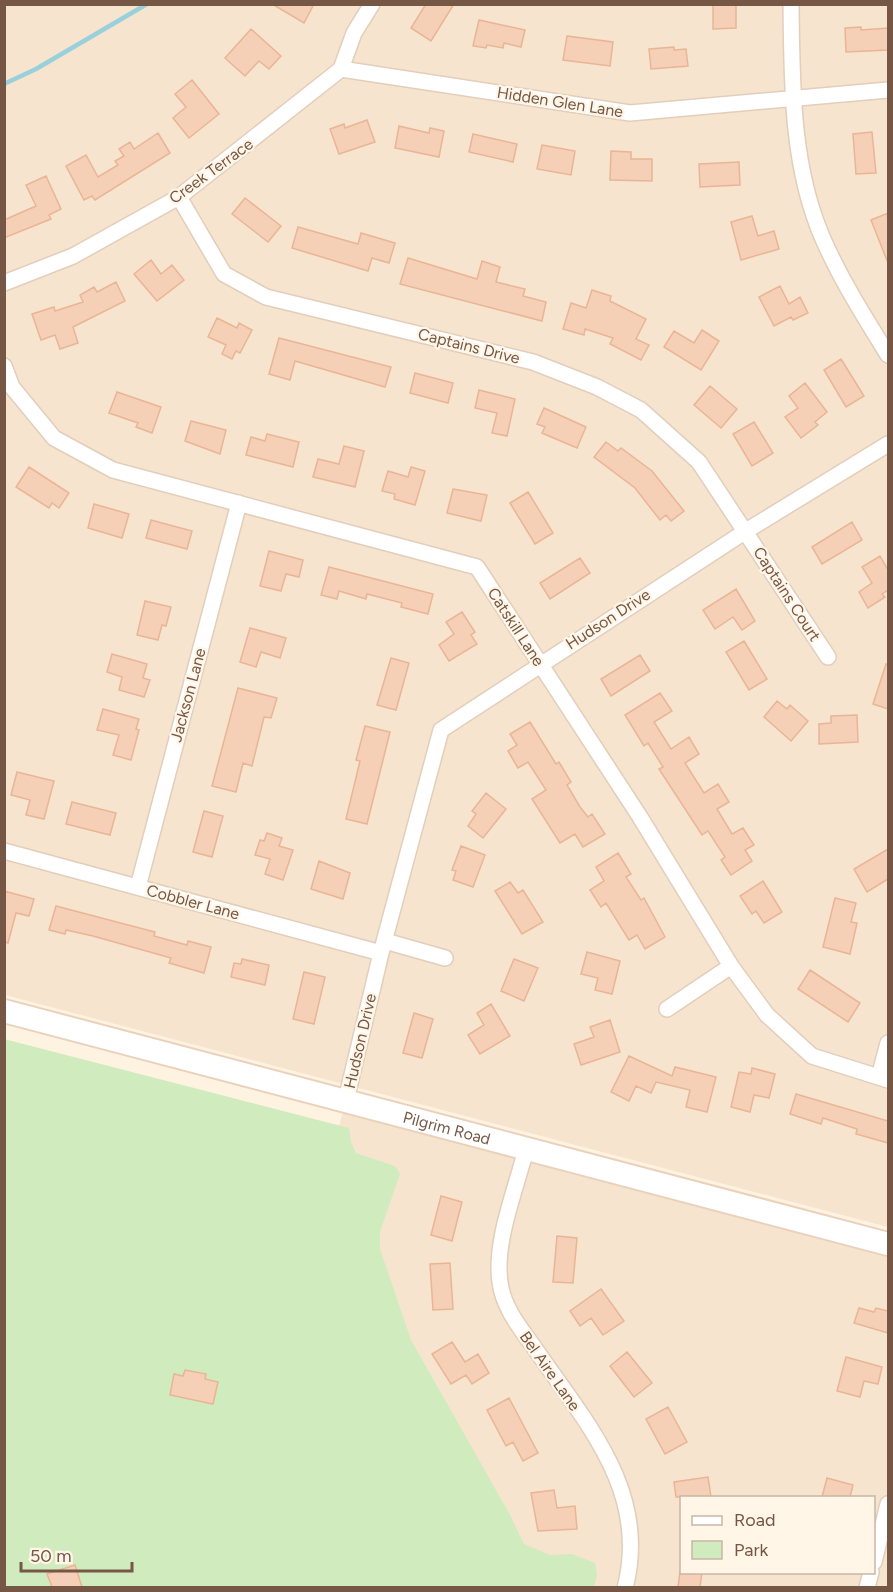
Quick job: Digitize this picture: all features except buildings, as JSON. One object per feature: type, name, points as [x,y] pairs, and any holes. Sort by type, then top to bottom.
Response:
[{"type":"street","points":[[341,69],[354,33],[372,4]]},
{"type":"street","points":[[791,4],[792,97],[802,172],[822,238],[854,299],[888,355]]},
{"type":"street","name":"Hidden Glen Lane","points":[[341,69],[630,113],[888,90]]},
{"type":"street","name":"Creek Terrace","points":[[4,283],[73,256],[180,197],[341,69]]},
{"type":"street","name":"Captains Drive","points":[[180,197],[224,274],[266,297],[533,362],[597,387],[641,410],[699,462],[746,531]]},
{"type":"street","name":"Catskill Lane","points":[[4,366],[12,387],[54,438],[113,470],[477,567],[640,817],[731,966],[767,1015],[812,1056],[884,1079]]},
{"type":"street","name":"Hudson Drive","points":[[346,1100],[383,947],[441,730],[746,531],[888,444]]},
{"type":"street","name":"Jackson Lane","points":[[138,887],[239,503]]},
{"type":"street","name":"Captains Court","points":[[746,531],[828,657]]},
{"type":"street","name":"Cobbler Lane","points":[[4,851],[138,887],[383,947],[445,958]]},
{"type":"street","points":[[667,1009],[731,966]]},
{"type":"street","name":"Pilgrim Road","points":[[4,1011],[888,1244]]},
{"type":"street","points":[[884,1079],[888,1043]]},
{"type":"street","name":"Bel Aire Lane","points":[[526,1149],[499,1254],[500,1284],[509,1311],[604,1449],[620,1480],[631,1523],[628,1575],[625,1587]]},
{"type":"street","points":[[875,1554],[888,1504]]},
{"type":"shaded area","points":[[4,5],[888,5],[888,1227],[5,995]]},
{"type":"shaded area","points":[[346,1100],[888,1244],[888,1587],[218,1588]]},
{"type":"green space","points":[[4,1039],[349,1128],[351,1142],[356,1153],[395,1166],[400,1174],[380,1232],[380,1249],[411,1340],[509,1513],[524,1544],[550,1555],[572,1554],[595,1563],[597,1575],[594,1587],[5,1587]]},
{"type":"waterway","points":[[4,84],[36,69],[147,4]]}]
